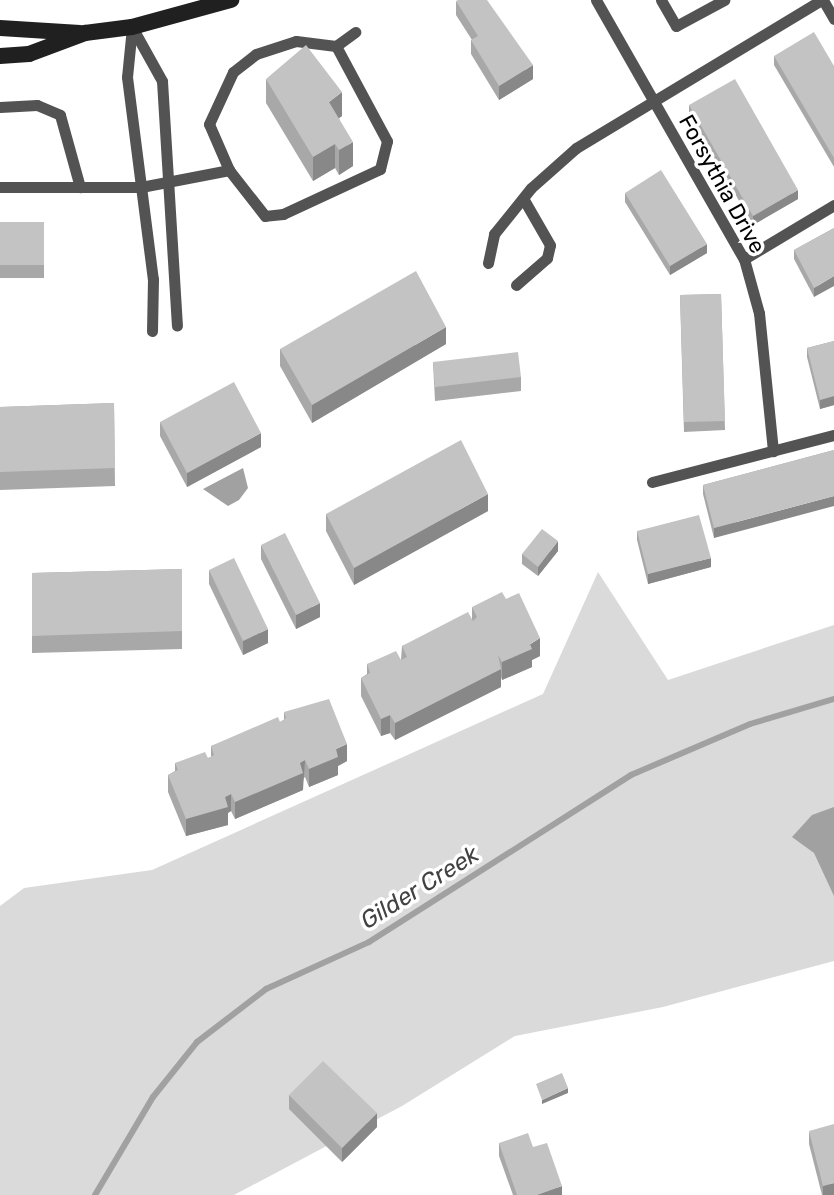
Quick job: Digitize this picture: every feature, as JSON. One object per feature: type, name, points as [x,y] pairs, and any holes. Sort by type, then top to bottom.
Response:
[{"type":"main road","points":[[0,28],[85,33],[132,27],[231,0]]},
{"type":"main road","points":[[0,56],[29,54],[85,33]]},
{"type":"lane","name":"Forsythia Drive","points":[[596,0],[744,259],[759,313],[773,451]]},
{"type":"lane","points":[[661,0],[676,26],[724,0]]},
{"type":"lane","points":[[488,263],[494,234],[523,198],[576,148],[822,0],[834,19]]},
{"type":"lane","points":[[132,27],[162,81],[177,326]]},
{"type":"lane","points":[[132,27],[127,77],[153,279],[152,331]]},
{"type":"lane","points":[[336,46],[387,141],[380,169],[283,214],[265,216],[229,170],[209,124],[233,72],[256,54],[296,41],[336,46],[355,32]]},
{"type":"lane","points":[[0,107],[37,105],[60,115],[80,187]]},
{"type":"lane","points":[[0,187],[141,187],[229,170]]},
{"type":"lane","points":[[516,285],[547,258],[550,245],[523,198]]},
{"type":"lane","points":[[744,259],[834,205]]},
{"type":"lane","points":[[652,482],[834,435]]},
{"type":"shaded area","points":[[243,468],[248,488],[239,500],[228,506],[203,489]]},
{"type":"shaded area","points":[[598,572],[668,680],[834,625],[834,961],[663,1007],[515,1036],[402,1106],[234,1195],[0,1195],[0,906],[24,888],[152,870],[543,694]]},
{"type":"shaded area","points":[[834,807],[834,896],[814,853],[792,837],[812,815]]},
{"type":"building","points":[[458,0],[487,0],[533,65],[499,86],[471,40],[478,36]]},
{"type":"building","points":[[814,32],[834,66],[834,158],[774,56]]},
{"type":"building","points":[[306,45],[342,92],[329,102],[353,142],[339,150],[335,144],[313,157],[266,79]]},
{"type":"building","points":[[735,79],[798,190],[753,216],[689,105]]},
{"type":"building","points":[[661,170],[707,244],[670,266],[625,193]]},
{"type":"building","points":[[0,222],[44,222],[44,265],[0,265]]},
{"type":"building","points":[[834,228],[834,276],[814,288],[794,250]]},
{"type":"building","points":[[416,271],[446,327],[312,405],[280,349]]},
{"type":"building","points":[[721,294],[725,421],[684,422],[680,295]]},
{"type":"building","points":[[834,341],[834,396],[820,400],[807,348]]},
{"type":"building","points":[[518,352],[521,377],[435,387],[433,362]]},
{"type":"building","points":[[234,382],[261,433],[187,473],[160,422]]},
{"type":"building","points":[[114,403],[115,468],[0,472],[0,407]]},
{"type":"building","points":[[461,440],[488,494],[354,568],[326,514]]},
{"type":"building","points":[[834,450],[834,496],[714,528],[703,485]]},
{"type":"building","points":[[699,515],[711,558],[648,574],[637,531]]},
{"type":"building","points":[[542,529],[558,541],[538,567],[522,554]]},
{"type":"building","points":[[285,533],[320,603],[296,615],[261,545]]},
{"type":"building","points":[[234,558],[268,629],[243,641],[209,570]]},
{"type":"building","points":[[182,569],[182,631],[32,636],[32,573]]},
{"type":"building","points":[[502,592],[506,599],[519,593],[540,638],[530,644],[532,649],[502,662],[498,655],[501,669],[395,723],[390,715],[381,719],[361,678],[370,673],[367,664],[396,651],[401,660],[407,657],[402,646],[468,612],[473,621],[477,617],[472,607]]},
{"type":"building","points":[[329,699],[347,744],[336,749],[338,757],[309,769],[305,760],[300,763],[303,773],[235,802],[231,794],[225,797],[228,807],[186,819],[168,775],[178,770],[175,763],[205,752],[208,758],[214,755],[211,746],[278,717],[280,722],[286,718],[284,712]]},
{"type":"building","points":[[323,1061],[377,1113],[342,1148],[289,1095]]},
{"type":"building","points":[[562,1073],[568,1088],[542,1100],[536,1084]]},
{"type":"building","points":[[834,1124],[834,1183],[823,1186],[809,1131]]},
{"type":"building","points":[[528,1133],[533,1147],[547,1143],[562,1186],[537,1195],[517,1195],[499,1143]]},
{"type":"waterway","name":"Gilder Creek","points":[[95,1195],[153,1097],[197,1042],[266,989],[369,942],[631,775],[750,724],[834,699]]}]
